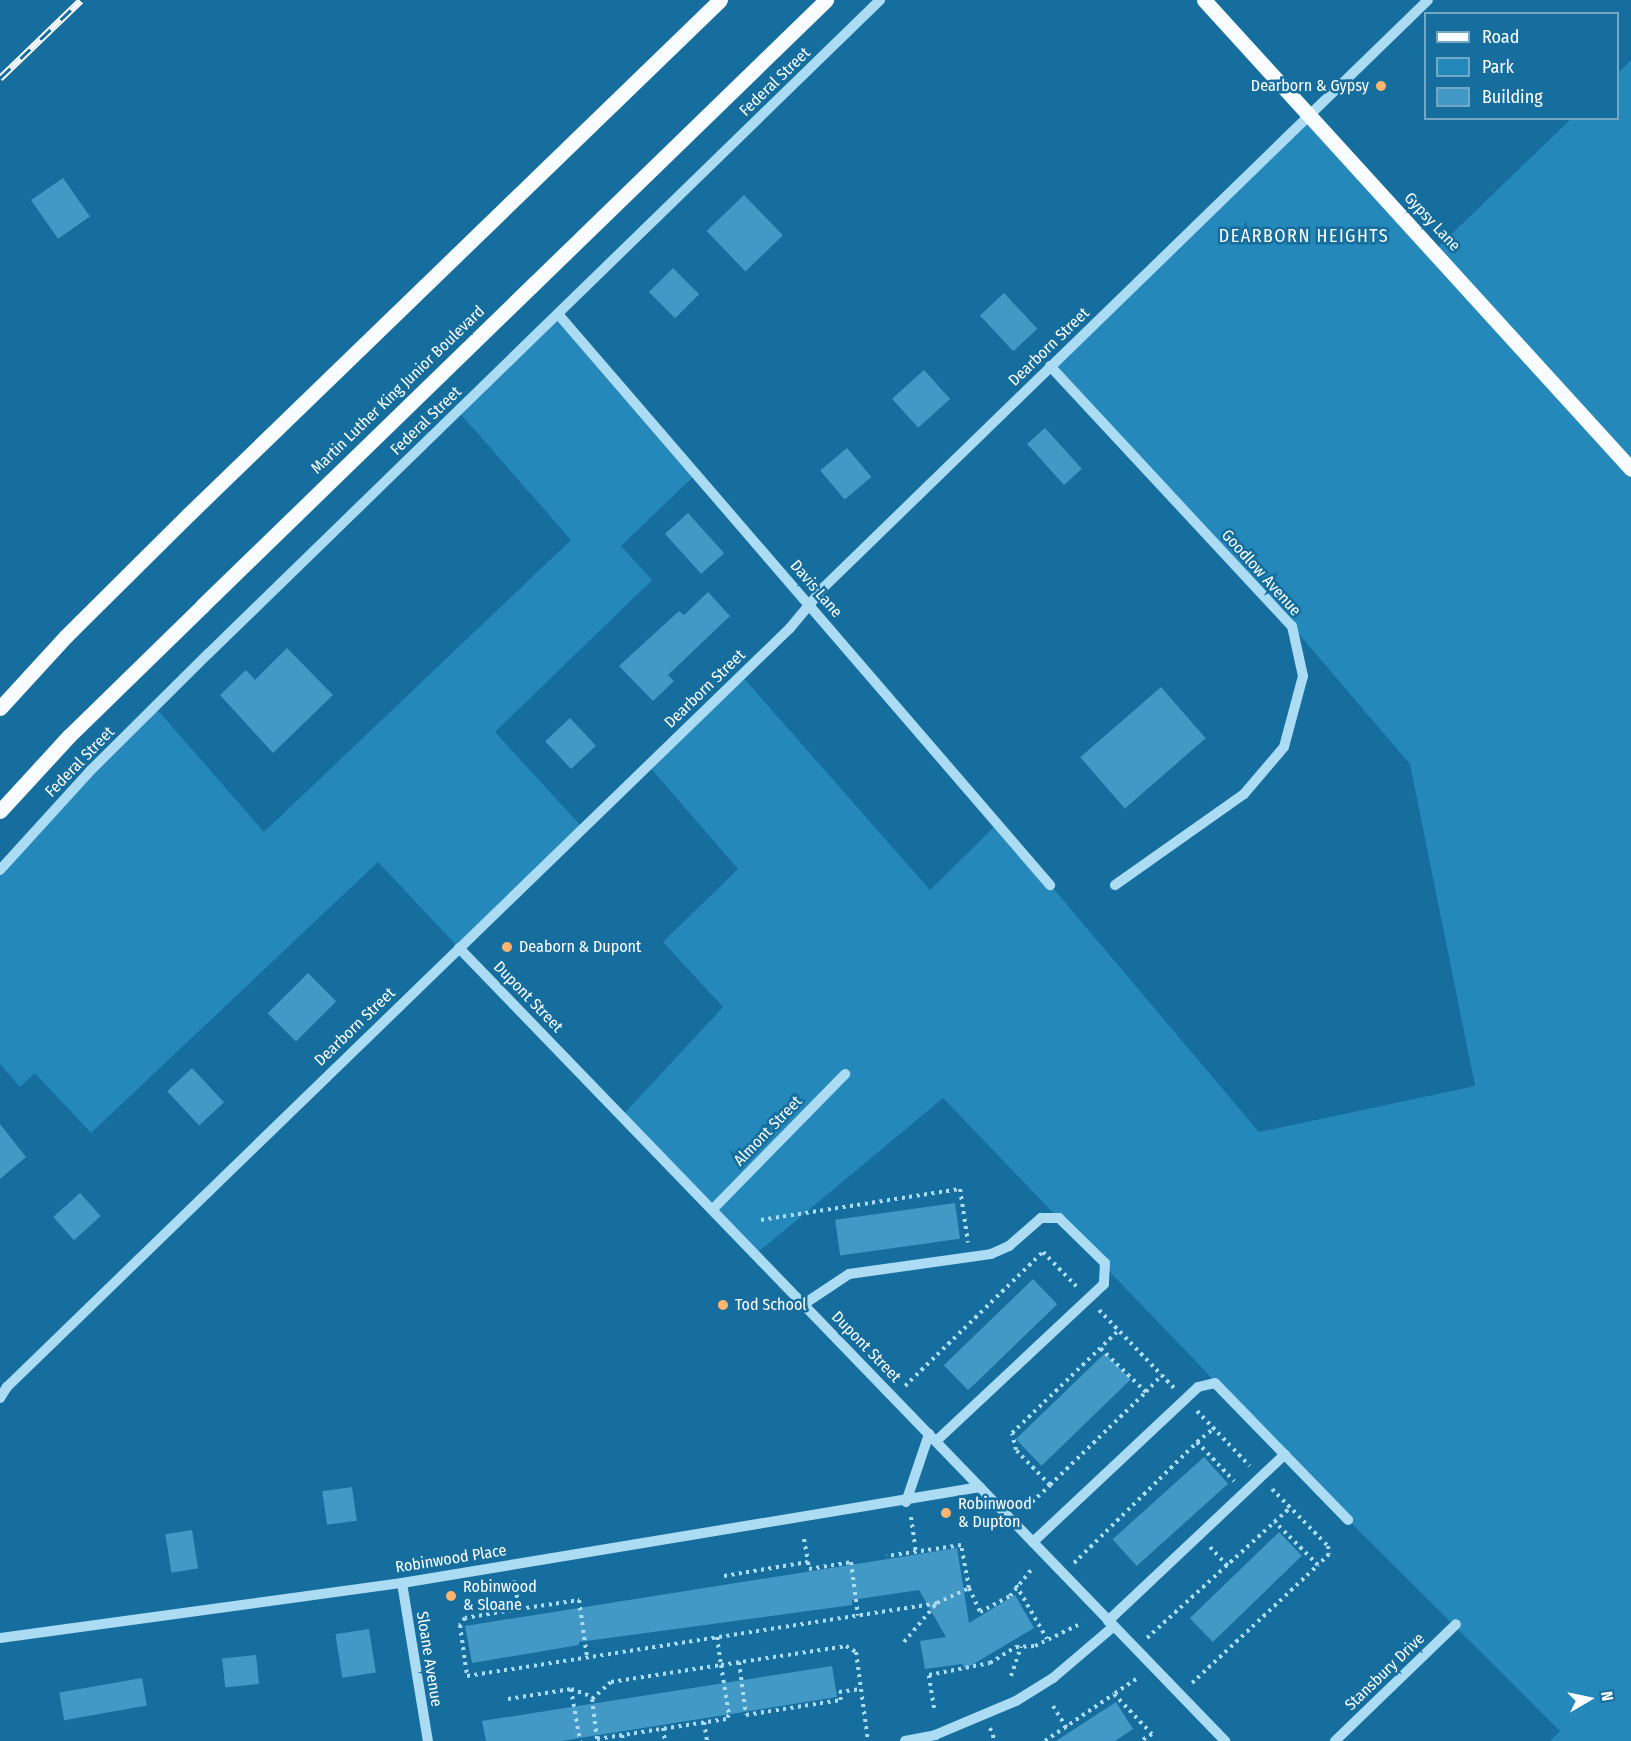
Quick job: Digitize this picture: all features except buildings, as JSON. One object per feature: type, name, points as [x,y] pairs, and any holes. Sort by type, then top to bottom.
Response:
[{"type":"main road","points":[[0,708],[66,636],[189,514],[720,0]]},
{"type":"main road","name":"Martin Luther King Junior Boulevard","points":[[0,811],[69,736],[826,0]]},
{"type":"main road","name":"Gypsy Lane","points":[[1204,0],[1631,469]]},
{"type":"street","name":"Federal Street","points":[[0,870],[90,771],[880,0]]},
{"type":"street","name":"Dearborn Street","points":[[0,1398],[7,1387],[790,628],[809,605],[1050,366],[1428,0]]},
{"type":"street","name":"Davis Lane","points":[[558,314],[1050,885]]},
{"type":"street","name":"Goodlow Avenue","points":[[1050,366],[1292,626],[1303,676],[1284,747],[1244,794],[1115,885]]},
{"type":"street","name":"Dupont Street","points":[[459,948],[1225,1741]]},
{"type":"street","name":"Almont Street","points":[[713,1209],[845,1074]]},
{"type":"street","points":[[804,1304],[849,1274],[991,1254],[1009,1246],[1041,1218],[1059,1218],[1105,1263],[1104,1284],[932,1438],[906,1502]]},
{"type":"street","points":[[1033,1542],[1198,1387],[1215,1383],[1348,1520]]},
{"type":"street","points":[[905,1741],[953,1728],[1016,1701],[1053,1678],[1285,1454]]},
{"type":"street","name":"Robinwood Place","points":[[0,1638],[402,1583],[906,1502],[980,1487]]},
{"type":"street","name":"Sloane Avenue","points":[[402,1583],[428,1741]]},
{"type":"street","name":"Stansbury Drive","points":[[1335,1741],[1456,1624]]},
{"type":"path","points":[[760,1220],[960,1189],[969,1245],[957,1247]]},
{"type":"path","points":[[893,1397],[1044,1252],[1329,1546],[1329,1554],[1180,1695]]},
{"type":"path","points":[[1050,1485],[1016,1450],[1012,1433],[1119,1330]]},
{"type":"path","points":[[1100,1348],[1146,1392]]},
{"type":"path","points":[[1032,1502],[1162,1375]]},
{"type":"path","points":[[1063,1574],[1214,1428]]},
{"type":"path","points":[[1197,1442],[1235,1482],[1227,1490]]},
{"type":"path","points":[[906,1502],[916,1552]]},
{"type":"path","points":[[1135,1649],[1290,1508]]},
{"type":"path","points":[[1275,1522],[1318,1565]]},
{"type":"path","points":[[804,1539],[809,1569],[851,1562],[858,1616]]},
{"type":"path","points":[[887,1556],[961,1545],[969,1588],[980,1612],[1010,1596],[1016,1585],[1031,1570]]},
{"type":"path","points":[[1214,1552],[1228,1566]]},
{"type":"path","points":[[724,1576],[808,1562]]},
{"type":"path","points":[[1016,1585],[1047,1640]]},
{"type":"path","points":[[587,1657],[579,1600],[465,1617],[459,1625],[467,1676],[937,1603],[969,1588]]},
{"type":"path","points":[[516,1593],[519,1609]]},
{"type":"path","points":[[903,1642],[937,1603]]},
{"type":"path","points":[[934,1708],[929,1675],[990,1664],[1021,1647],[1047,1640],[1082,1623]]},
{"type":"path","points":[[593,1697],[597,1739],[726,1719],[729,1715],[717,1637]]},
{"type":"path","points":[[508,1698],[571,1689],[593,1697],[605,1692],[611,1683],[846,1646],[856,1652],[868,1741]]},
{"type":"path","points":[[1011,1676],[1021,1647]]},
{"type":"path","points":[[739,1662],[746,1715],[841,1700],[839,1692],[861,1689]]},
{"type":"path","points":[[1045,1741],[1136,1679]]},
{"type":"path","points":[[571,1689],[580,1741]]},
{"type":"path","points":[[1114,1694],[1152,1734],[1141,1741]]},
{"type":"path","points":[[1053,1706],[1066,1727]]},
{"type":"path","points":[[704,1722],[707,1741]]},
{"type":"path","points":[[663,1728],[665,1741]]},
{"type":"path","points":[[622,1735],[623,1741]]},
{"type":"green space","points":[[1631,60],[1631,1741],[1550,1741],[1560,1731],[1348,1520],[943,1098],[756,1254],[622,1116],[723,1007],[663,942],[738,869],[648,765],[741,675],[930,890],[998,823],[1259,1132],[1475,1086],[1410,764],[1292,626],[1050,366],[1310,116],[1434,251],[1570,120],[1619,120],[1619,72]]},
{"type":"green space","points":[[558,314],[696,474],[621,546],[652,580],[495,732],[583,828],[459,948],[378,862],[91,1133],[35,1073],[20,1087],[0,1064],[0,870],[155,707],[264,832],[571,540],[458,411]]},
{"type":"railway","points":[[0,78],[81,0]]},
{"type":"place","name":"Dearborn & Gypsy","points":[[1381,86]]},
{"type":"place","name":"Deaborn & Dupont","points":[[507,947]]},
{"type":"place","name":"Tod School","points":[[723,1305]]},
{"type":"place","name":"Robinwood & Dupton","points":[[946,1513]]},
{"type":"place","name":"Robinwood & Sloane","points":[[451,1596]]},
{"type":"district","name":"DEARBORN HEIGHTS","points":[[1304,236]]}]
